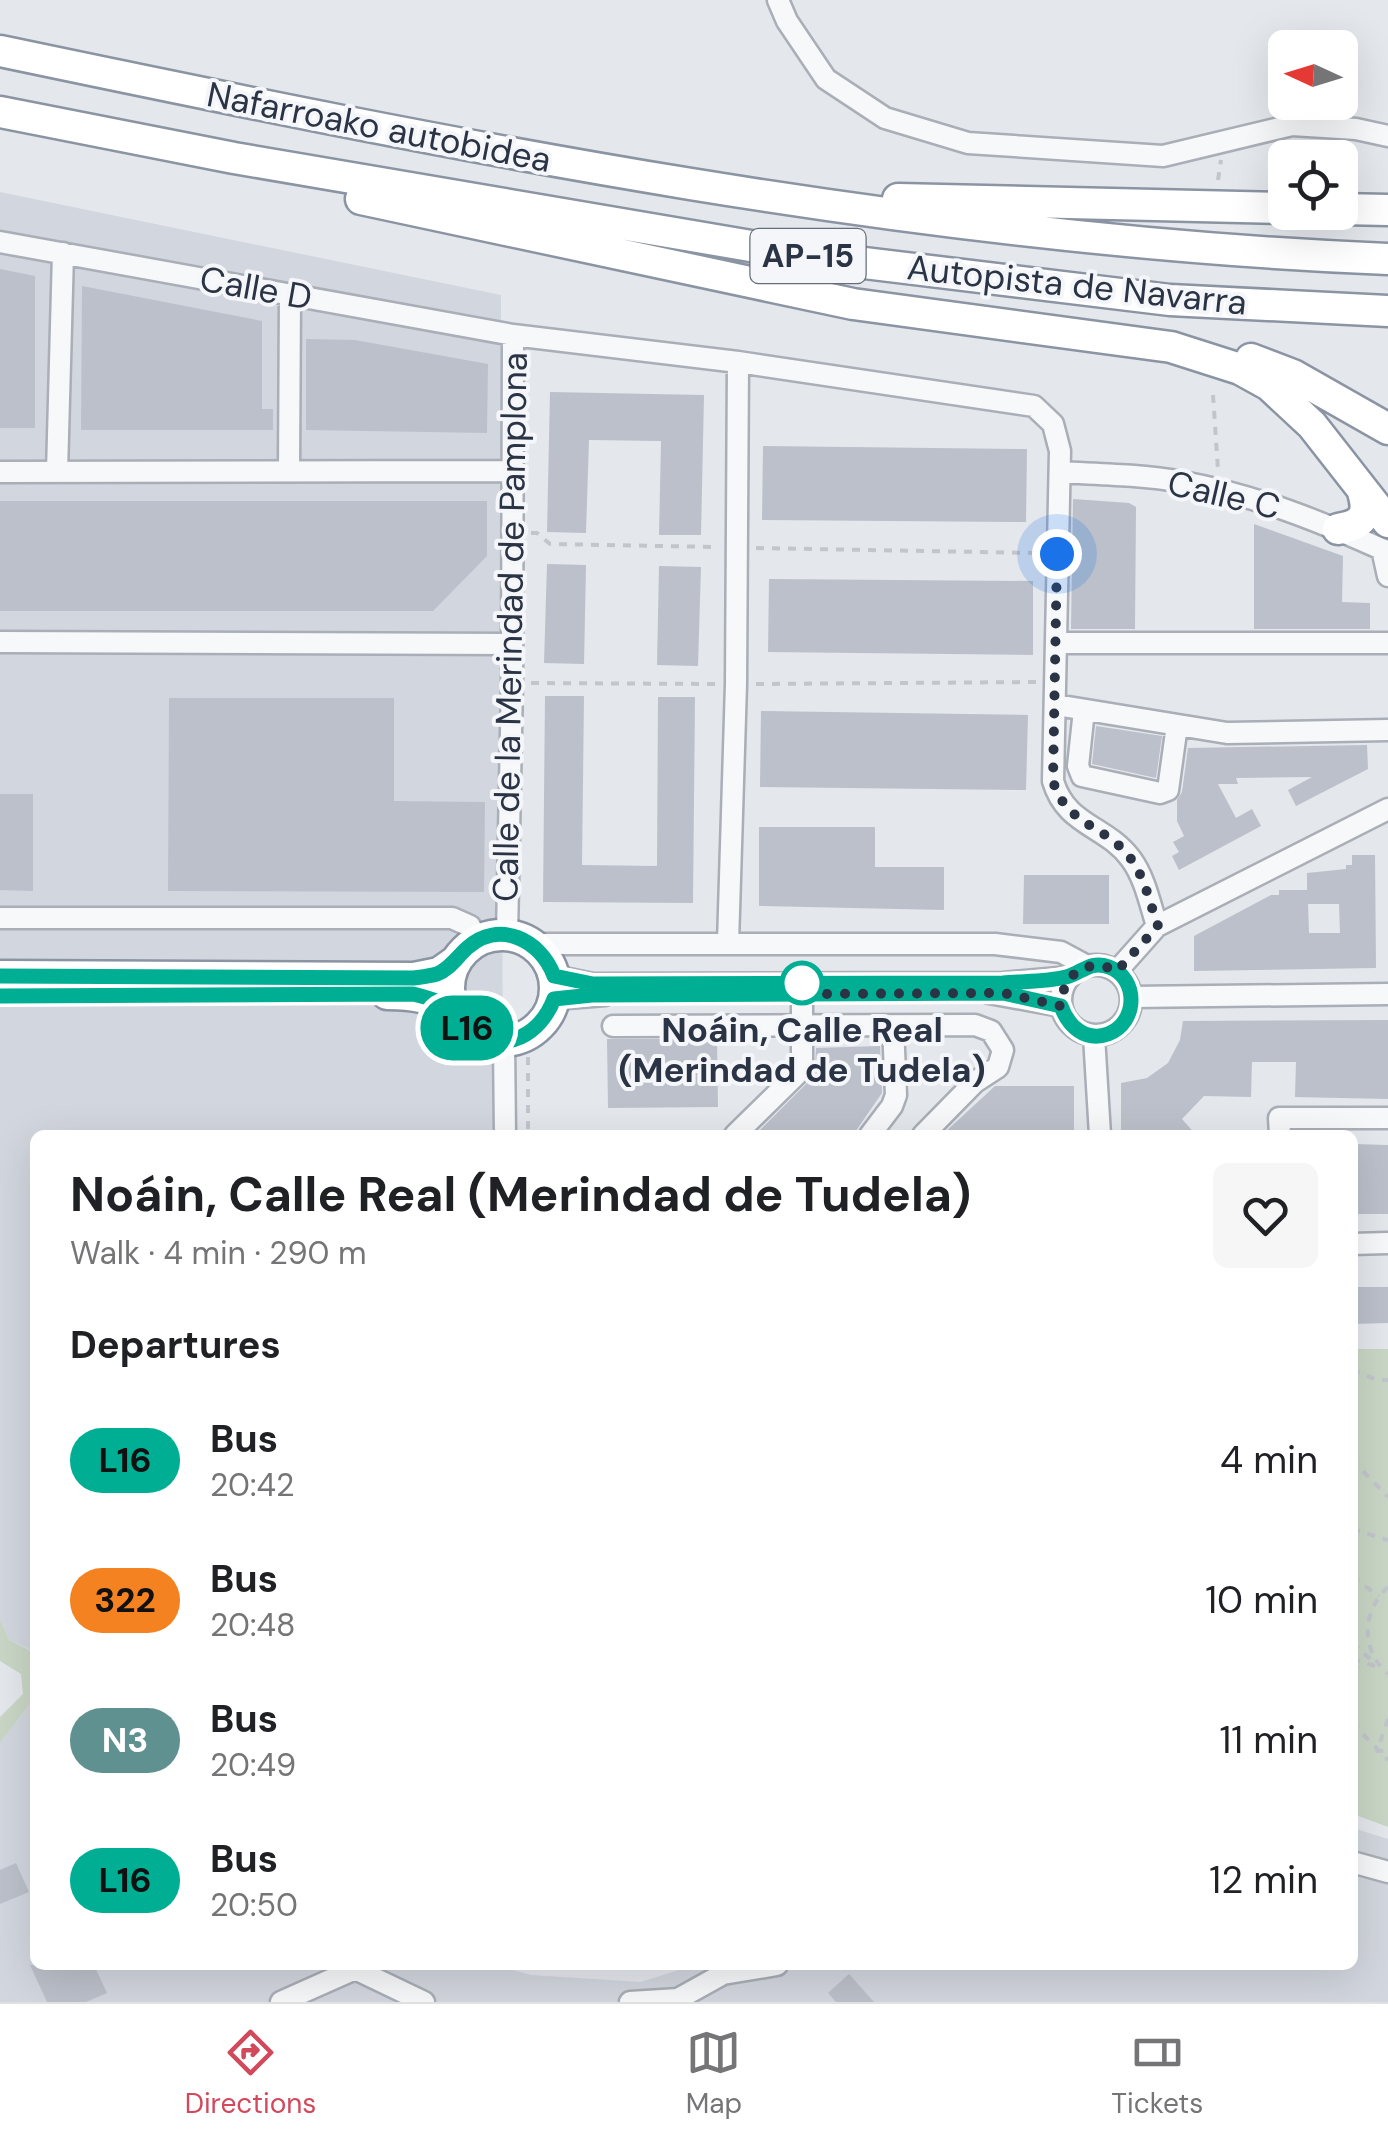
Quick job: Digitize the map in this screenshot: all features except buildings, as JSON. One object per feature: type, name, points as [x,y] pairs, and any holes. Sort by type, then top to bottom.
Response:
[{"type":"highway","name":"Nafarroako autobidea","points":[[0,51],[382,131],[760,195]]},
{"type":"highway","name":"Nafarroako autobidea","points":[[0,112],[234,158]]},
{"type":"highway","points":[[234,158],[327,192],[745,282],[1175,338],[1293,375],[1388,429]]},
{"type":"highway","name":"Autopista de Navarra","points":[[234,158],[815,257],[1170,300],[1388,311]]},
{"type":"highway","points":[[760,195],[1268,208]]},
{"type":"highway","name":"Autopista de Navarra","points":[[760,195],[953,223],[1151,245],[1388,260]]},
{"type":"highway","points":[[1358,209],[1388,210]]},
{"type":"highway","points":[[814,293],[853,304],[1171,347],[1240,370],[1269,385],[1312,426],[1363,492],[1386,541]]},
{"type":"highway","points":[[1338,529],[1357,525],[1365,516],[1363,492]]},
{"type":"highway","points":[[454,1012],[449,995],[450,977],[494,945]]},
{"type":"highway","points":[[0,976],[414,978],[438,974],[494,945],[543,953],[554,988],[548,1016],[537,1029],[521,1038],[516,1049],[475,1034],[436,1000],[413,994],[0,996]]},
{"type":"street","points":[[778,0],[787,21],[826,79],[885,118],[968,143],[1163,156],[1292,125],[1356,129],[1388,136]]},
{"type":"street","name":"Calle D","points":[[0,242],[513,336]]},
{"type":"street","points":[[57,472],[64,253]]},
{"type":"street","points":[[288,472],[290,294]]},
{"type":"street","name":"Calle de la Merindad de Pamplona","points":[[494,945],[512,682],[513,336],[738,362],[1034,406],[1048,417],[1057,432],[1060,472],[1053,781],[1058,799],[1072,814],[1121,847],[1132,860],[1158,926]]},
{"type":"street","points":[[728,943],[736,684],[738,362]]},
{"type":"street","points":[[0,472],[512,471]]},
{"type":"street","name":"Calle C","points":[[1060,472],[1179,481],[1220,489],[1386,541]]},
{"type":"street","points":[[1386,541],[1388,576]]},
{"type":"street","points":[[0,642],[512,644]]},
{"type":"street","points":[[1057,643],[1388,644]]},
{"type":"street","points":[[1056,705],[1250,734],[1388,730]]},
{"type":"street","points":[[1084,710],[1078,766],[1082,776],[1160,793],[1168,790],[1178,725]]},
{"type":"street","points":[[1117,971],[1158,926],[1388,809]]},
{"type":"street","points":[[0,918],[452,918],[470,926],[494,945],[994,944],[1061,952],[1078,971]]},
{"type":"street","points":[[554,988],[593,984],[1003,983],[1108,966],[1124,978],[1132,997],[1122,1026],[1104,1036],[1094,1036],[1072,1026],[1061,1006],[1064,985],[1078,971]]},
{"type":"street","points":[[554,988],[592,995],[1003,993],[1061,1006]]},
{"type":"street","points":[[739,1130],[796,1074],[802,1062],[802,994]]},
{"type":"street","points":[[1132,997],[1388,994]]},
{"type":"street","points":[[613,1026],[975,1025],[991,1031],[1003,1050],[998,1067],[975,1082],[928,1130]]},
{"type":"street","points":[[874,1130],[896,1095],[893,1027]]},
{"type":"street","points":[[1094,1036],[1100,1130]]},
{"type":"street","points":[[506,1130],[516,1049]]},
{"type":"street","points":[[1280,1130],[1279,1118],[1388,1118]]},
{"type":"street","points":[[1358,1244],[1388,1243]]},
{"type":"street","points":[[1358,1864],[1388,1872]]},
{"type":"street","points":[[280,2002],[351,1970]]},
{"type":"street","points":[[359,1970],[424,2002]]},
{"type":"street","points":[[630,2002],[678,1998],[722,1974],[746,1970]]},
{"type":"path","points":[[1213,394],[1220,489]]},
{"type":"path","points":[[512,532],[536,533],[550,544],[1057,554]]},
{"type":"path","points":[[512,682],[1056,682]]},
{"type":"path","points":[[516,1049],[527,1130]]},
{"type":"path","points":[[1358,1372],[1388,1380]]},
{"type":"path","points":[[1358,1466],[1388,1497]]},
{"type":"path","points":[[1358,1531],[1388,1540]]},
{"type":"path","points":[[1358,1581],[1379,1596]]},
{"type":"path","points":[[1380,1667],[1370,1650],[1367,1632],[1370,1612],[1388,1587]]},
{"type":"path","points":[[1358,1649],[1388,1674]]},
{"type":"path","points":[[1358,1661],[1380,1667]]},
{"type":"path","points":[[1358,1666],[1363,1662]]},
{"type":"path","points":[[1377,1750],[1388,1719]]},
{"type":"path","points":[[1358,1729],[1388,1760]]},
{"type":"path","points":[[1377,1750],[1388,1750]]},
{"type":"shaded area","points":[[0,192],[501,295],[503,1130],[30,1130],[30,1650],[9,1640],[0,1619]]},
{"type":"shaded area","points":[[30,1704],[30,1970],[514,1970],[531,1975],[641,1982],[678,1970],[1358,1970],[1358,1830],[1388,1839],[1388,2002],[0,2002],[0,1743]]},
{"type":"green space","points":[[1358,1349],[1388,1349],[1388,1827],[1358,1816]]},
{"type":"green space","points":[[0,1619],[9,1640],[30,1650],[30,1704],[0,1743],[0,1717],[23,1694],[21,1674],[0,1661]]},
{"type":"bus line","name":"L16","points":[[0,976],[414,978],[438,974],[478,940],[506,935],[533,944],[543,953],[554,976],[593,984],[1003,983],[1070,977],[1087,966],[1097,965],[1117,971],[1132,997],[1122,1026],[1104,1036],[1094,1036],[1072,1026],[1061,1006],[1003,993],[592,995],[554,999],[548,1016],[537,1029],[504,1042],[475,1034],[436,1000],[413,994],[0,996]]},
{"type":"place","name":"Noáin, Calle Real (Merindad de Tudela)","points":[[802,983]]},
{"type":"route","points":[[802,983],[802,994],[1003,993],[1061,1006],[1064,985],[1078,970],[1097,965],[1117,971],[1158,926],[1132,860],[1121,847],[1072,814],[1058,799],[1053,781],[1057,554]]}]
